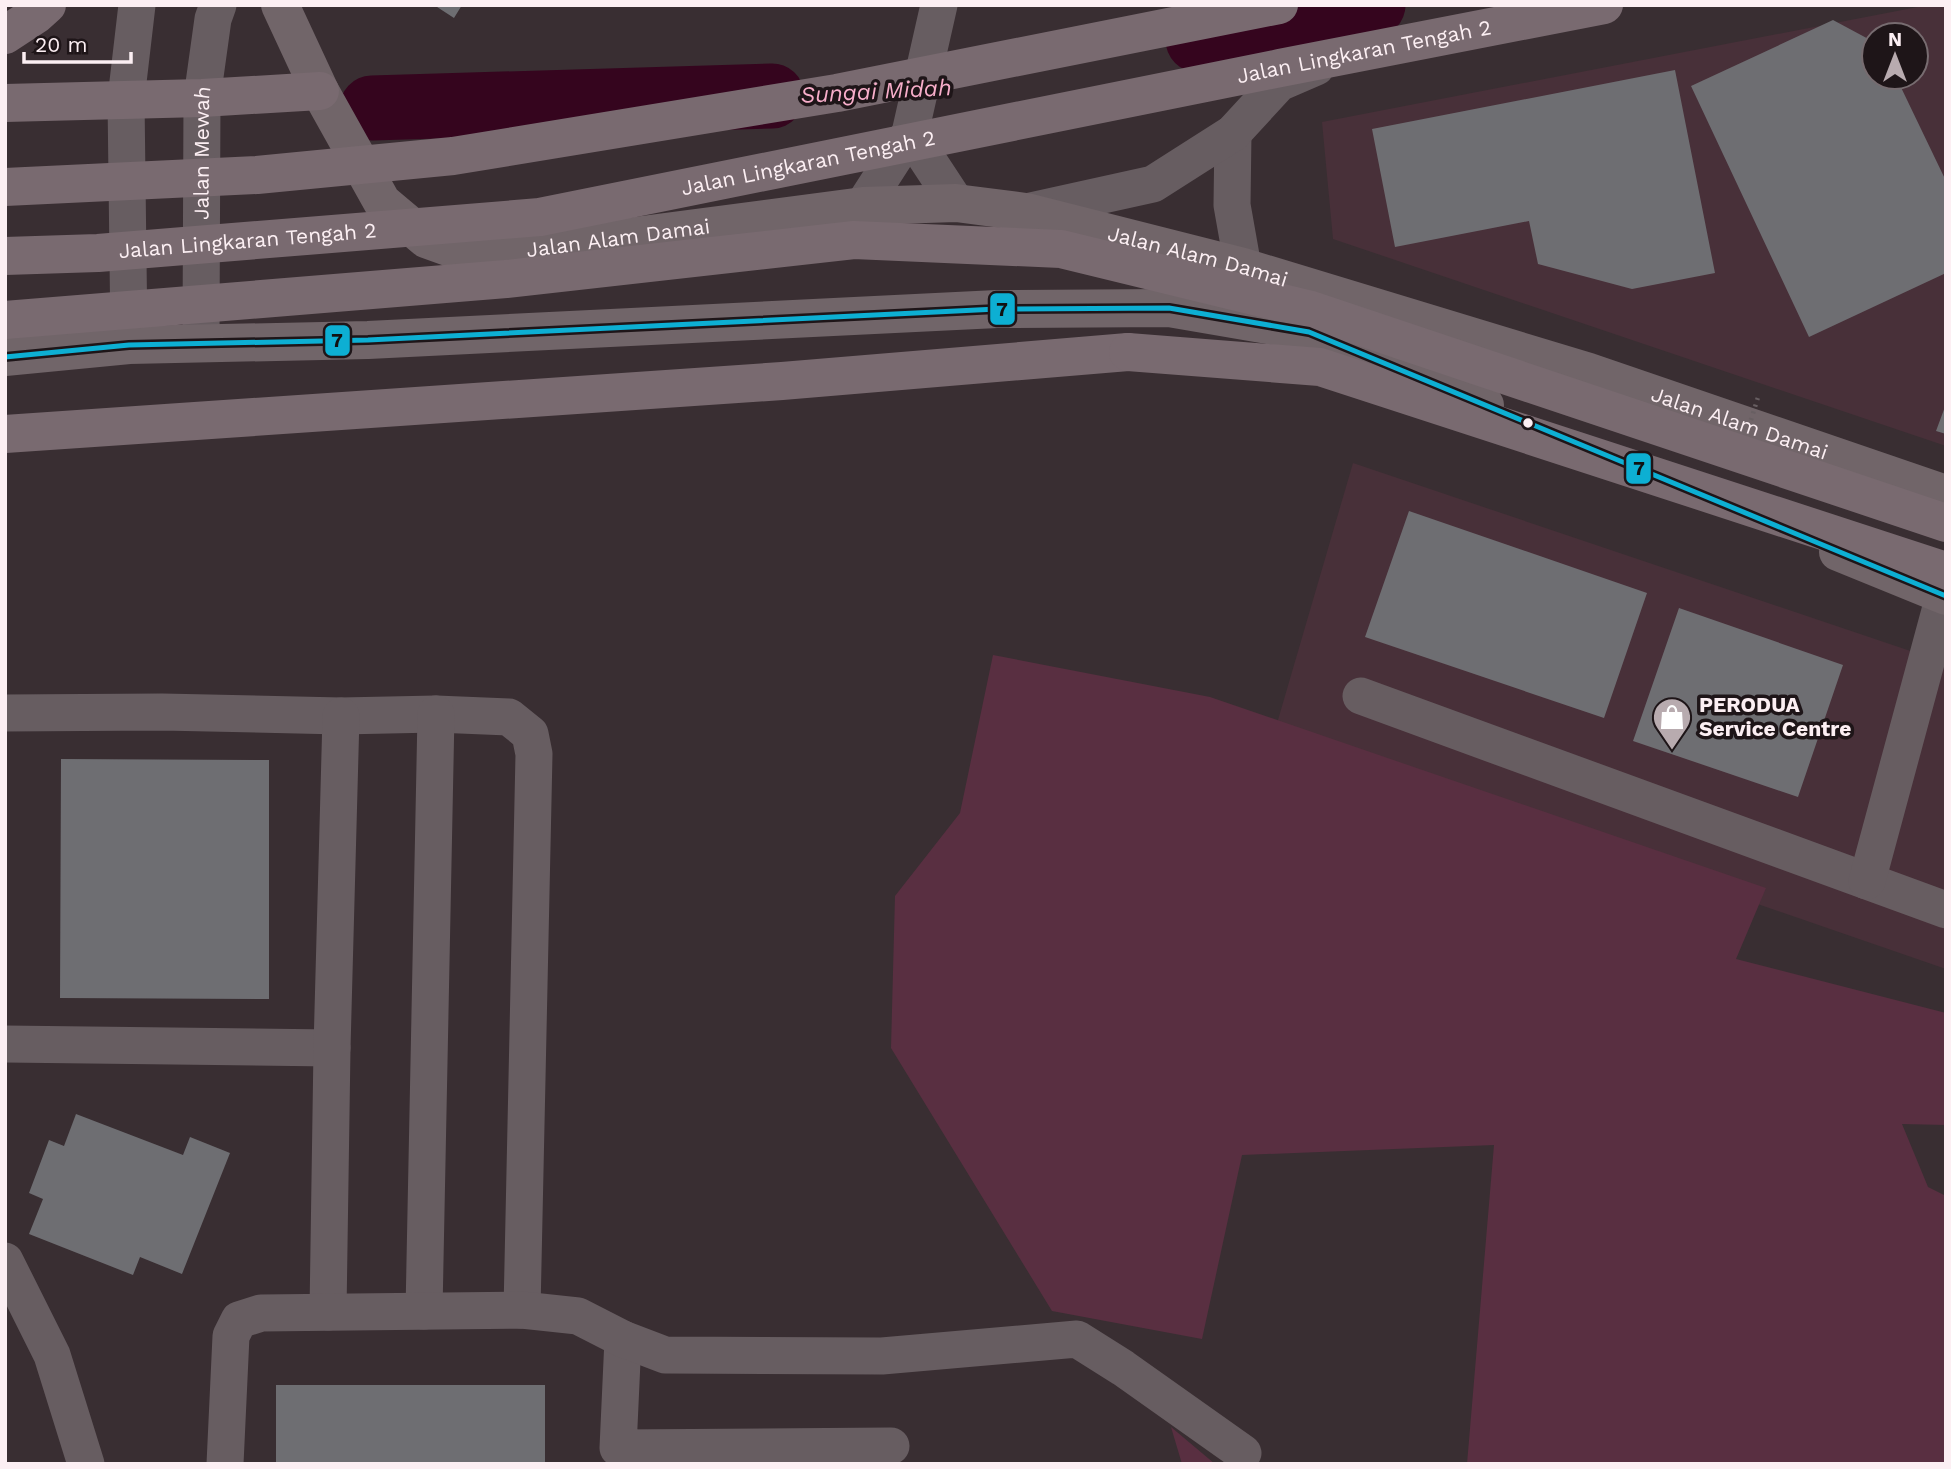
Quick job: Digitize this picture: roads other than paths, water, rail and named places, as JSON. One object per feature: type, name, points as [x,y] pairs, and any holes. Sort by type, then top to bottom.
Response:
[{"type":"highway","points":[[5,35],[47,5]]},
{"type":"highway","points":[[5,187],[257,175],[453,156],[838,93],[1279,5]]},
{"type":"highway","name":"Jalan Lingkaran Tengah 2","points":[[5,256],[98,253],[540,217],[1604,5]]},
{"type":"highway","points":[[5,103],[320,91]]},
{"type":"highway","points":[[5,320],[506,279],[854,240],[1061,249],[1311,310],[1946,523]]},
{"type":"highway","points":[[5,434],[782,381],[1128,352],[1321,367],[1945,588]]},
{"type":"main road","points":[[280,5],[320,91]]},
{"type":"main road","name":"Jalan Alam Damai","points":[[320,91],[382,202],[426,239],[476,257],[863,206],[956,203],[1026,212],[1244,267],[1589,372],[1946,494]]},
{"type":"main road","points":[[5,357],[129,345],[368,340],[997,309],[1169,308],[1309,331],[1945,588]]},
{"type":"street","points":[[129,345],[126,99],[137,5]]},
{"type":"street","name":"Jalan Mewah","points":[[201,344],[202,97],[213,19],[218,5]]},
{"type":"street","points":[[1026,212],[1153,184],[1233,133],[1279,83],[1382,39],[1561,5]]},
{"type":"street","points":[[863,206],[910,133],[937,15]]},
{"type":"street","points":[[910,133],[956,203]]},
{"type":"street","points":[[1233,133],[1232,205],[1244,267]]},
{"type":"street","points":[[1867,881],[1945,588]]},
{"type":"street","points":[[1361,696],[1946,910]]},
{"type":"street","points":[[5,713],[162,712],[341,716],[436,714],[509,717],[530,734],[534,754],[522,1310]]},
{"type":"street","points":[[424,1311],[436,714]]},
{"type":"street","points":[[328,1312],[341,716]]},
{"type":"street","points":[[5,1044],[332,1048]]},
{"type":"street","points":[[5,1261],[52,1355],[86,1464]]},
{"type":"street","points":[[225,1464],[232,1336],[239,1320],[261,1313],[328,1312],[522,1310],[578,1316],[623,1339],[665,1355],[882,1356],[1077,1339],[1124,1368],[1244,1453]]},
{"type":"street","points":[[623,1339],[618,1448],[891,1446]]},
{"type":"waterway","name":"Sungai Midah","points":[[1198,40],[1373,5]]},
{"type":"waterway","name":"Sungai Midah","points":[[372,108],[772,96]]},
{"type":"place","name":"PERODUA Service Centre","points":[[1672,751]]}]
